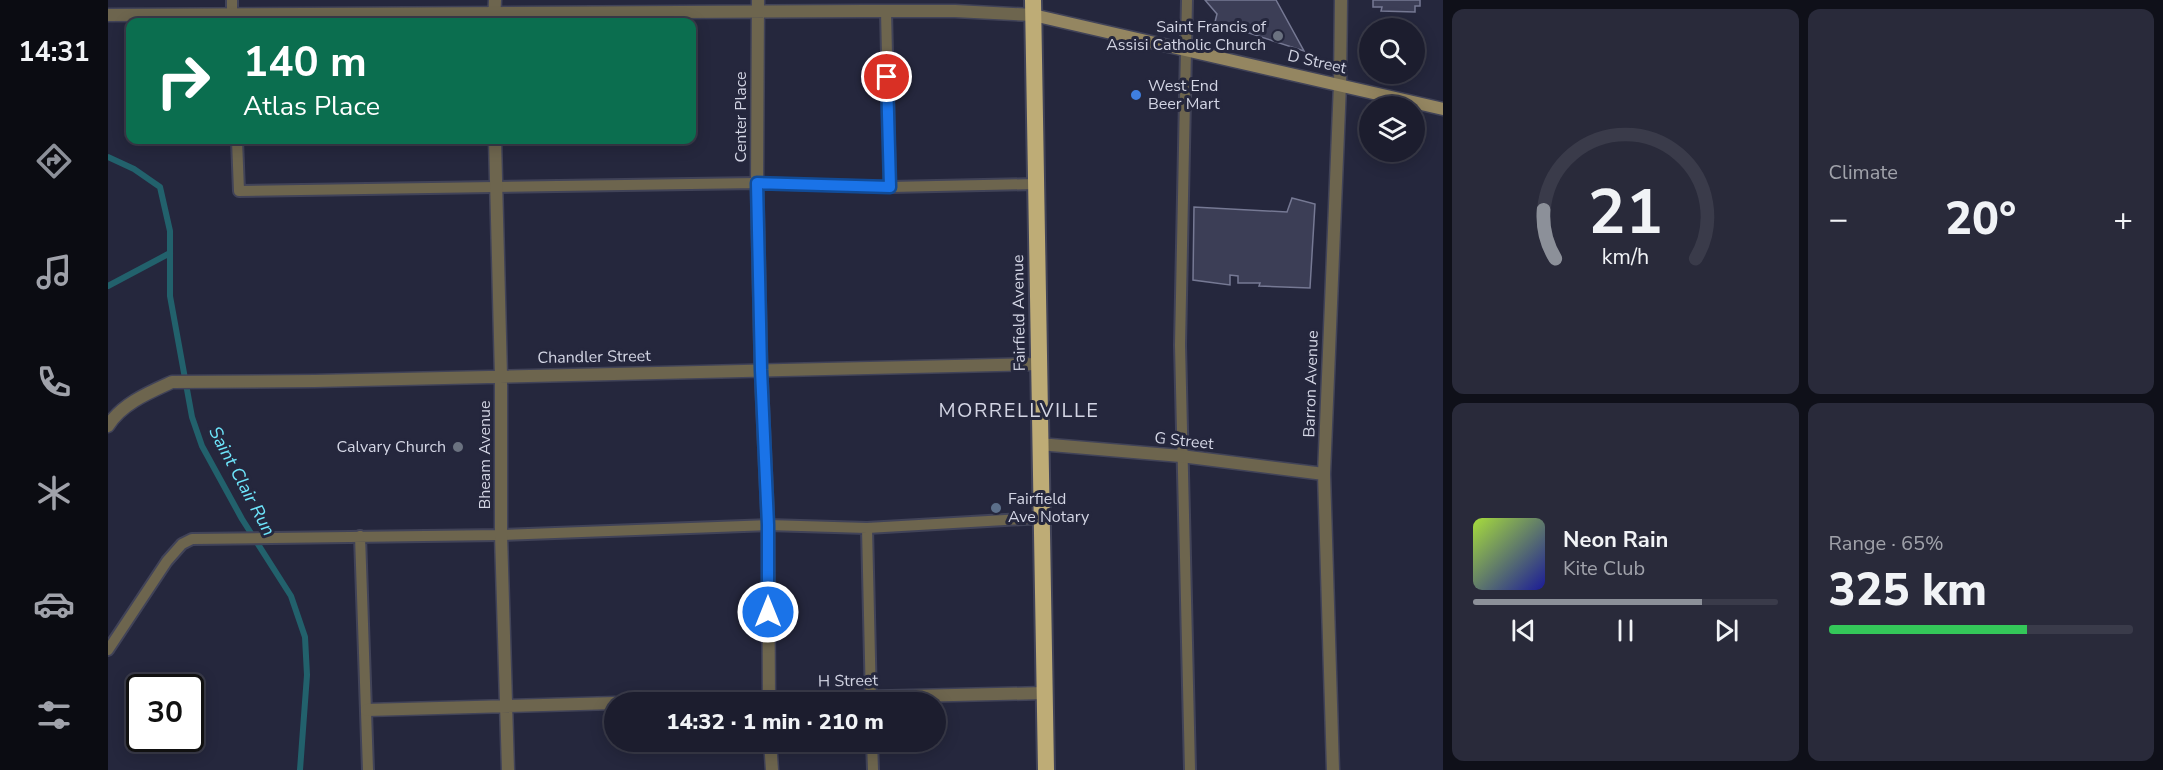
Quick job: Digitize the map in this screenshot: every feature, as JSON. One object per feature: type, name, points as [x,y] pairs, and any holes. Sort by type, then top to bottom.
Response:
[{"type":"highway","name":"Fairfield Avenue","points":[[1033,8],[1046,770]]},
{"type":"main road","name":"D Street","points":[[1033,8],[1186,50],[1443,108]]},
{"type":"street","points":[[494,18],[495,0]]},
{"type":"street","name":"Barron Avenue","points":[[1333,770],[1324,474],[1340,84],[1341,0]]},
{"type":"street","name":"D Street","points":[[494,18],[758,6],[866,5],[886,12],[1033,8]]},
{"type":"street","name":"Center Place","points":[[758,6],[757,183],[761,370],[768,525],[768,692]]},
{"type":"street","name":"D Street","points":[[108,15],[201,18]]},
{"type":"street","name":"Bheam Avenue","points":[[495,144],[501,376],[501,535],[508,770]]},
{"type":"street","name":"Chandler Street","points":[[108,426],[112,419],[125,408],[152,391],[172,382],[315,381],[1038,364]]},
{"type":"street","name":"G Street","points":[[1040,444],[1181,456],[1324,474]]},
{"type":"street","name":"H Street","points":[[946,696],[1044,693]]},
{"type":"street","points":[[367,710],[604,703]]},
{"type":"street","points":[[771,752],[772,770]]},
{"type":"lane","points":[[232,0],[232,18]]},
{"type":"lane","points":[[1187,0],[1180,345],[1190,770]]},
{"type":"lane","points":[[886,12],[890,187]]},
{"type":"lane","points":[[237,144],[239,191],[757,183],[890,187],[1035,184]]},
{"type":"lane","points":[[108,650],[167,561],[182,544],[192,540],[501,535],[768,525],[867,528],[1041,518]]},
{"type":"lane","points":[[867,528],[871,692]]},
{"type":"lane","points":[[360,536],[368,770]]},
{"type":"lane","points":[[872,752],[873,770]]},
{"type":"building","name":"Saint Francis of Assisi Catholic Church","points":[[1205,0],[1276,0],[1304,51],[1215,22],[1217,14]]},
{"type":"building","points":[[1373,0],[1420,0],[1420,6],[1415,6],[1415,12],[1381,11],[1382,7],[1373,7]]},
{"type":"building","points":[[1292,198],[1315,204],[1310,288],[1238,283],[1238,276],[1230,275],[1230,285],[1193,280],[1194,207],[1287,212]]},
{"type":"waterway","name":"Saint Clair Run","points":[[108,157],[134,169],[160,187],[170,231],[170,296],[192,417],[202,446],[242,519],[291,596],[305,637],[307,675],[300,770]]},
{"type":"waterway","points":[[108,286],[170,253]]},
{"type":"place","name":"Saint Francis of Assisi Catholic Church","points":[[1278,36]]},
{"type":"place","name":"West End Beer Mart","points":[[1136,95]]},
{"type":"place","name":"Calvary Church","points":[[458,447]]},
{"type":"place","name":"Fairfield Ave Notary","points":[[996,508]]},
{"type":"district","name":"MORRELLVILLE","points":[[1019,410]]},
{"type":"route","points":[[768,612],[768,525],[761,370],[757,183],[890,187],[887,77]]}]
